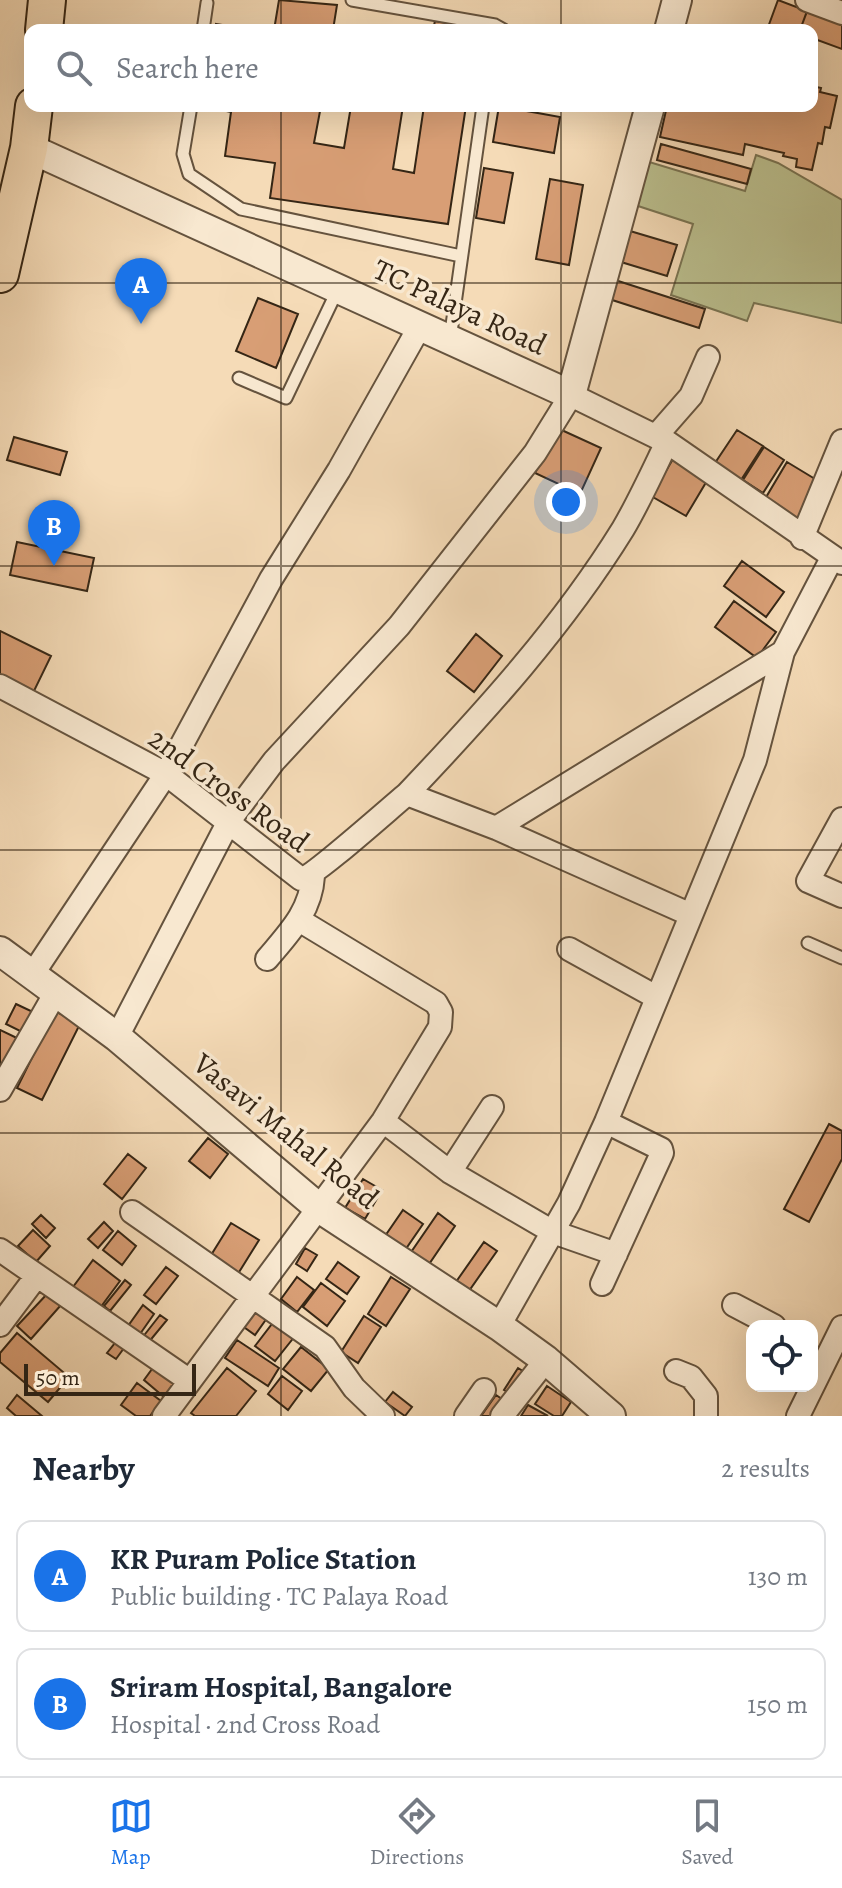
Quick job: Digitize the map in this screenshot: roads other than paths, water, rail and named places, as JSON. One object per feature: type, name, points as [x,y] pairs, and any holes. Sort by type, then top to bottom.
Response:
[{"type":"highway","points":[[45,24],[47,0]]},
{"type":"highway","points":[[0,274],[29,148],[33,112]]},
{"type":"street","points":[[671,24],[677,0]]},
{"type":"street","points":[[807,0],[842,13]]},
{"type":"street","points":[[117,1037],[229,821],[274,761],[399,626],[535,453],[571,395],[648,112]]},
{"type":"street","name":"TC Palaya Road","points":[[29,148],[662,439],[837,560]]},
{"type":"street","points":[[32,975],[166,774],[271,579],[339,470],[420,326]]},
{"type":"street","name":"2nd Cross Road","points":[[0,686],[166,774],[301,879],[313,876],[358,833],[407,794],[476,721],[573,602],[623,528],[662,439],[691,396],[708,357]]},
{"type":"street","points":[[802,538],[838,469],[842,441]]},
{"type":"street","points":[[499,1326],[553,1232],[606,1122],[689,914],[755,760],[783,652],[837,560]]},
{"type":"street","points":[[496,828],[783,652]]},
{"type":"street","points":[[407,794],[496,828],[689,914]]},
{"type":"street","points":[[842,819],[808,881],[842,896]]},
{"type":"street","points":[[267,959],[299,920],[311,897],[313,876]]},
{"type":"street","points":[[164,1416],[383,1121],[440,1027],[441,1012],[436,1003],[299,920]]},
{"type":"street","points":[[569,949],[656,997]]},
{"type":"street","name":"Vasavi Mahal Road","points":[[0,951],[117,1037],[319,1208],[499,1326],[546,1360],[611,1416]]},
{"type":"street","points":[[0,1090],[55,994]]},
{"type":"street","points":[[450,1172],[492,1107]]},
{"type":"street","points":[[383,1121],[450,1172],[553,1232],[616,1254]]},
{"type":"street","points":[[602,1284],[662,1153],[661,1149],[606,1122]]},
{"type":"street","points":[[132,1212],[325,1347],[354,1388],[383,1416]]},
{"type":"street","points":[[0,1250],[190,1381]]},
{"type":"street","points":[[0,1325],[36,1277]]},
{"type":"street","points":[[734,1305],[763,1320]]},
{"type":"street","points":[[798,1416],[820,1350],[842,1327]]},
{"type":"street","points":[[502,1416],[546,1360]]},
{"type":"street","points":[[676,1371],[691,1377],[706,1396],[706,1416]]},
{"type":"street","points":[[466,1416],[484,1390]]},
{"type":"lane","points":[[352,0],[477,24]]},
{"type":"lane","points":[[204,24],[207,3]]},
{"type":"lane","points":[[190,112],[183,154],[189,174],[241,209],[461,256]]},
{"type":"lane","points":[[450,340],[482,112]]},
{"type":"lane","points":[[239,378],[286,398],[339,288]]},
{"type":"lane","points":[[808,943],[842,958]]},
{"type":"place","name":"KR Puram Police Station","points":[[141,324]]},
{"type":"place","name":"Sriram Hospital, Bangalore","points":[[54,566]]}]
